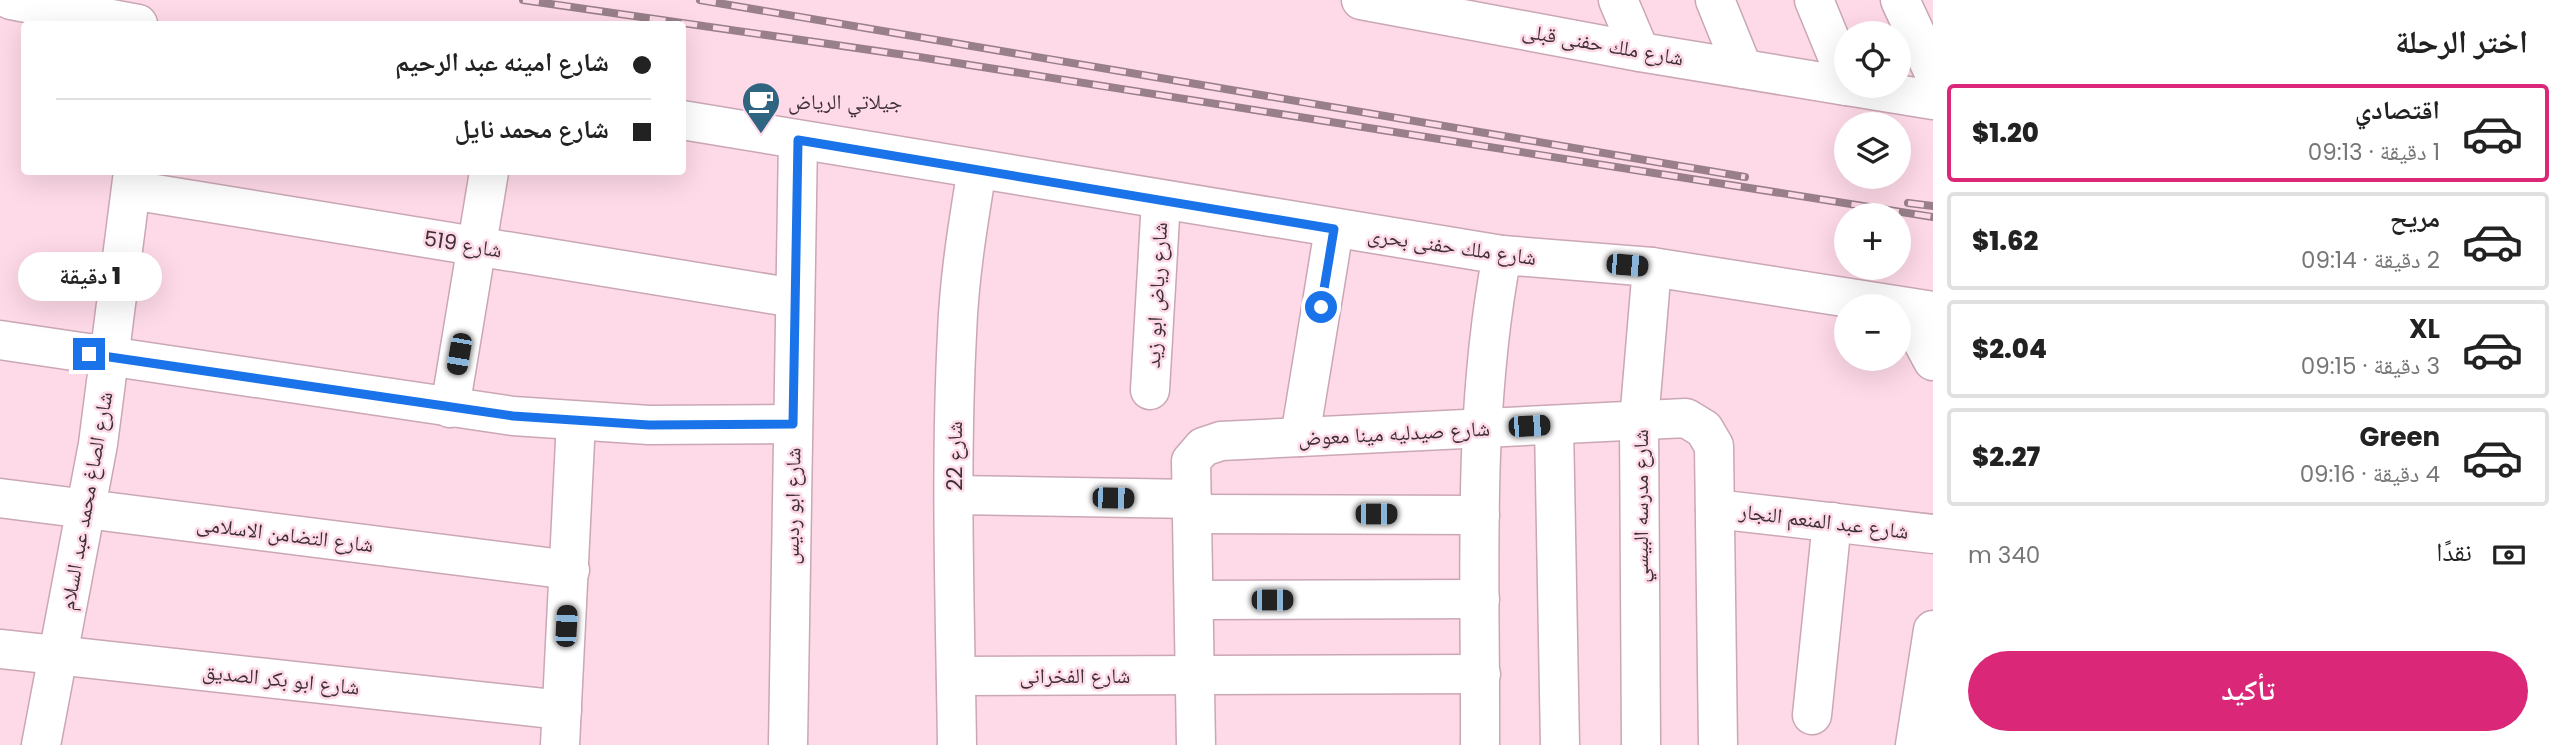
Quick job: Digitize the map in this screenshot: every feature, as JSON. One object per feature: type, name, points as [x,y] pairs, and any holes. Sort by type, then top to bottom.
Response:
[{"type":"street","points":[[11,0],[122,21]]},
{"type":"street","name":"شارع ملك حفنى قبلى","points":[[1361,0],[1640,52],[1834,84]]},
{"type":"street","points":[[1618,0],[1640,52]]},
{"type":"street","points":[[1714,0],[1743,68]]},
{"type":"street","points":[[1814,0],[1834,49]]},
{"type":"street","points":[[1900,0],[1933,71]]},
{"type":"street","name":"شارع ملك حفنى قبلى","points":[[1911,96],[1933,100]]},
{"type":"street","name":"شارع ملك حفنى بحرى","points":[[686,121],[1502,255],[1652,267],[1918,309]]},
{"type":"street","name":"شارع ابو رديس","points":[[788,745],[798,140]]},
{"type":"street","name":"شارع 22","points":[[957,745],[954,495],[957,332],[964,250],[977,169]]},
{"type":"street","points":[[450,408],[489,175]]},
{"type":"street","name":"شارع 519","points":[[132,181],[477,246],[795,298]]},
{"type":"street","name":"شارع الصاغ محمد عبد السلام","points":[[41,745],[87,509],[111,357],[132,181]]},
{"type":"street","name":"شارع رياض ابو زيد","points":[[1150,390],[1161,200]]},
{"type":"street","points":[[1300,437],[1334,229]]},
{"type":"street","points":[[1480,745],[1481,429],[1484,370],[1502,255]]},
{"type":"street","name":"شارع مدرسه البيسي","points":[[1642,745],[1639,421],[1652,267]]},
{"type":"street","points":[[1918,309],[1933,361]]},
{"type":"street","points":[[0,340],[450,408],[576,421],[673,425],[793,424]]},
{"type":"street","name":"شارع صيدليه مينا معوض","points":[[1192,506],[1191,461],[1196,453],[1212,442],[1686,418],[1708,433],[1714,446],[1718,745]]},
{"type":"street","points":[[561,727],[576,421]]},
{"type":"street","points":[[1554,425],[1560,745]]},
{"type":"street","points":[[954,495],[1480,515]]},
{"type":"street","name":"شارع التضامن الاسلامى","points":[[0,498],[570,570]]},
{"type":"street","points":[[1192,506],[1196,745]]},
{"type":"street","name":"شارع عبد المنعم النجار","points":[[1715,509],[1933,534]]},
{"type":"street","points":[[1812,715],[1832,522]]},
{"type":"street","points":[[1194,600],[1480,599]]},
{"type":"street","points":[[1915,745],[1933,630]]},
{"type":"street","name":"شارع ابو بكر الصديق","points":[[0,649],[561,727]]},
{"type":"street","name":"شارع الفخرانى","points":[[956,676],[1481,674]]},
{"type":"railway","points":[[523,0],[669,21]]},
{"type":"railway","points":[[700,0],[1745,177]]},
{"type":"railway","points":[[686,23],[919,57],[1933,217]]},
{"type":"railway","points":[[1911,203],[1933,206]]},
{"type":"place","name":"جيلاتي الرياض","points":[[761,135]]},
{"type":"route","points":[[89,354],[513,416],[649,425],[793,424],[798,140],[1334,229],[1321,307]]}]
